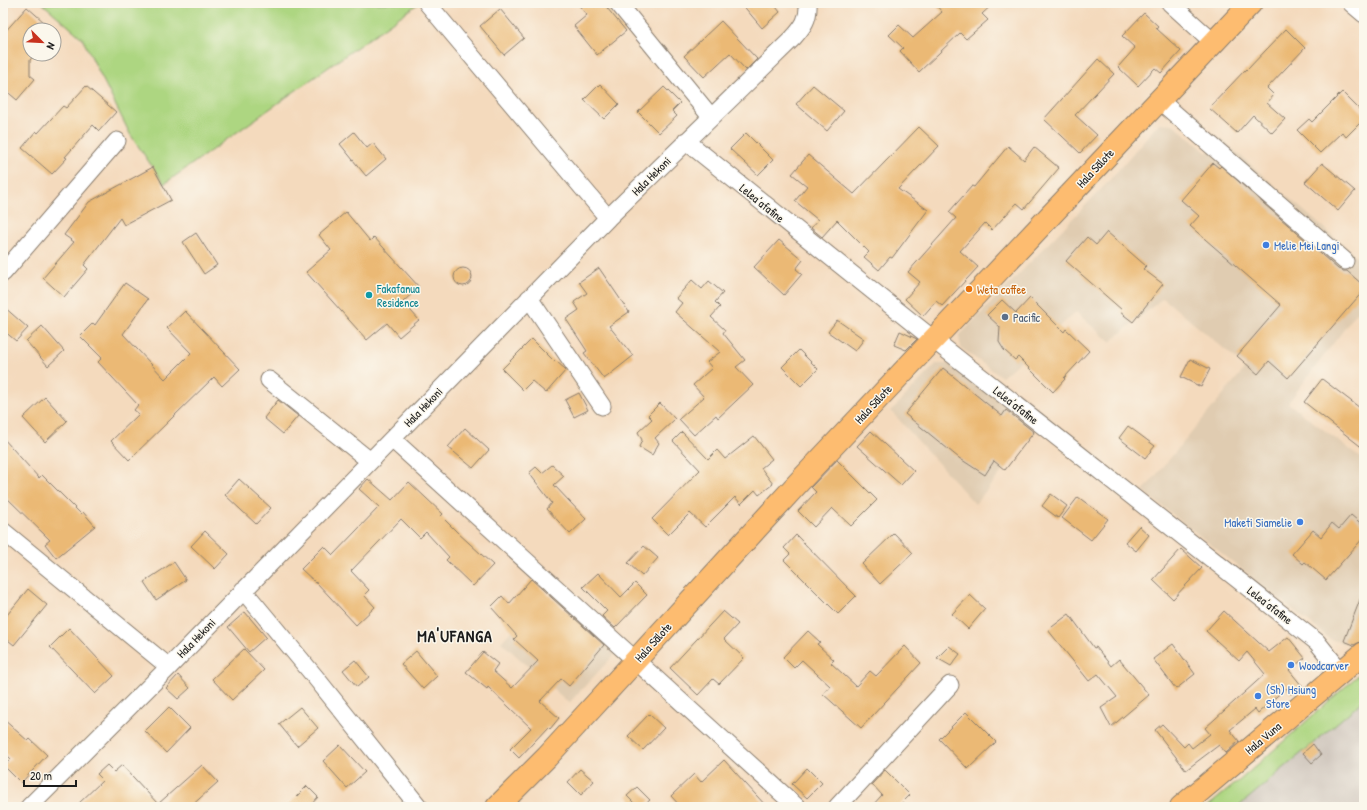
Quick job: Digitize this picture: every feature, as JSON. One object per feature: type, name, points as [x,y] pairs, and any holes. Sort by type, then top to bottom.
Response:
[{"type":"main road","name":"Hala Sālote","points":[[497,807],[547,757],[799,482],[1251,3]]},
{"type":"main road","name":"Hala Vuna","points":[[1181,807],[1364,653]]},
{"type":"street","points":[[428,3],[608,218]]},
{"type":"street","points":[[618,3],[711,117]]},
{"type":"street","name":"Hala Hekoni","points":[[29,807],[169,667],[608,218],[793,38],[802,27],[809,13],[808,3]]},
{"type":"street","points":[[1170,3],[1213,42]]},
{"type":"street","points":[[1351,3],[1364,14]]},
{"type":"street","points":[[1159,100],[1345,261]]},
{"type":"street","points":[[3,273],[117,141]]},
{"type":"street","name":"Lelea’afafine","points":[[686,141],[934,340],[1317,642],[1341,672]]},
{"type":"street","points":[[529,298],[602,406]]},
{"type":"street","points":[[269,380],[370,461]]},
{"type":"street","points":[[392,439],[797,807]]},
{"type":"street","points":[[3,531],[169,667]]},
{"type":"street","points":[[243,590],[316,678],[419,807]]},
{"type":"street","points":[[837,807],[950,685]]},
{"type":"shaded area","points":[[1159,123],[1173,124],[1207,153],[1220,138],[1364,263],[1364,303],[1288,403],[1364,460],[1364,631],[1348,645],[1330,639],[1143,491],[1246,367],[1163,298],[1110,342],[1076,312],[1002,377],[961,348],[959,336],[1107,183]]},
{"type":"shaded area","points":[[936,364],[954,364],[1036,431],[975,504],[891,411]]},
{"type":"shaded area","points":[[547,593],[615,654],[569,703],[501,642]]},
{"type":"shaded area","points":[[1364,700],[1364,807],[1238,807],[1325,732]]},
{"type":"green space","points":[[42,3],[419,3],[164,184],[130,134],[82,38]]},
{"type":"green space","points":[[1364,670],[1364,700],[1238,807],[1207,807],[1240,780]]},
{"type":"building","points":[[577,3],[603,3],[626,31],[597,55],[574,26],[587,15]]},
{"type":"building","points":[[741,3],[773,3],[780,12],[762,28]]},
{"type":"building","points":[[934,3],[994,3],[982,14],[988,20],[966,39],[960,33],[919,72],[900,51],[903,48],[889,35],[899,25],[913,38],[942,12]]},
{"type":"building","points":[[27,7],[44,22],[22,22],[22,62],[30,62],[30,75],[35,79],[17,100],[3,88],[3,34]]},
{"type":"building","points":[[500,9],[524,38],[504,55],[480,26]]},
{"type":"building","points":[[1144,13],[1158,26],[1156,28],[1181,51],[1161,73],[1155,68],[1138,86],[1118,67],[1135,48],[1122,36]]},
{"type":"building","points":[[721,21],[757,59],[746,70],[730,53],[704,77],[684,56]]},
{"type":"building","points":[[1286,29],[1305,48],[1267,88],[1274,95],[1267,103],[1285,119],[1272,133],[1253,115],[1237,133],[1209,108]]},
{"type":"building","points":[[1098,59],[1114,74],[1075,115],[1097,135],[1080,153],[1044,119]]},
{"type":"building","points":[[600,84],[619,104],[604,119],[584,100]]},
{"type":"building","points":[[813,85],[844,111],[827,131],[796,104]]},
{"type":"building","points":[[86,86],[116,112],[99,131],[93,125],[65,157],[67,158],[52,174],[22,148],[36,131],[38,133],[63,106],[66,108]]},
{"type":"building","points":[[664,87],[680,103],[672,111],[677,116],[659,133],[638,112]]},
{"type":"building","points":[[1342,92],[1364,114],[1364,119],[1346,137],[1342,132],[1320,153],[1297,130],[1309,119],[1312,122]]},
{"type":"building","points":[[919,127],[939,146],[898,189],[928,210],[892,258],[890,257],[879,270],[864,257],[869,252],[837,220],[822,237],[811,228],[818,220],[795,201],[807,186],[792,174],[808,155],[854,194]]},
{"type":"building","points":[[354,132],[367,148],[373,143],[386,159],[366,176],[340,144]]},
{"type":"building","points":[[746,133],[773,160],[758,175],[730,149]]},
{"type":"building","points":[[1008,146],[1024,160],[1034,147],[1059,168],[1024,209],[1017,203],[992,230],[985,223],[960,251],[978,267],[942,306],[936,301],[923,316],[905,299],[920,282],[908,272],[956,218],[949,212],[972,186],[974,187]]},
{"type":"building","points":[[1213,163],[1219,168],[1221,166],[1338,269],[1347,271],[1364,286],[1364,290],[1288,378],[1269,361],[1258,374],[1237,356],[1281,305],[1190,226],[1199,216],[1181,200]]},
{"type":"building","points":[[1322,163],[1355,191],[1338,211],[1305,182]]},
{"type":"building","points":[[153,167],[171,200],[124,225],[120,218],[84,265],[88,269],[64,297],[43,278],[74,242],[64,235],[89,202]]},
{"type":"building","name":"Fakafanua Residence","points":[[346,212],[370,241],[374,237],[419,287],[403,302],[419,320],[399,337],[387,323],[367,340],[306,272],[331,250],[319,235]]},
{"type":"building","points":[[1107,232],[1146,266],[1143,269],[1163,284],[1133,322],[1120,312],[1122,310],[1066,261],[1087,237],[1096,245]]},
{"type":"building","points":[[196,233],[217,265],[204,274],[183,242]]},
{"type":"building","points":[[779,240],[803,260],[796,269],[802,274],[784,295],[754,267]]},
{"type":"building","points":[[459,268],[467,268],[472,273],[470,284],[467,286],[459,286],[454,281],[454,273]]},
{"type":"building","points":[[599,268],[629,312],[609,326],[633,356],[604,379],[584,353],[587,351],[566,319],[579,310],[574,302],[587,293],[579,282]]},
{"type":"building","points":[[692,280],[702,289],[709,281],[723,293],[715,302],[720,307],[711,317],[725,330],[723,333],[745,360],[736,367],[753,385],[718,418],[716,415],[694,435],[679,419],[704,397],[693,385],[712,368],[707,362],[720,352],[675,312],[682,303],[676,298]]},
{"type":"building","points":[[125,283],[148,299],[123,334],[165,379],[191,353],[167,328],[185,311],[240,369],[222,386],[214,377],[129,460],[111,441],[139,414],[134,410],[138,405],[98,362],[102,358],[80,336],[93,323],[95,325]]},
{"type":"building","points":[[1030,298],[1064,332],[1066,329],[1089,351],[1053,392],[1018,357],[1015,360],[1004,350],[999,342],[1000,327],[987,315],[1002,300],[1016,313]]},
{"type":"building","points":[[3,306],[28,328],[16,341],[3,330]]},
{"type":"building","points":[[837,320],[864,339],[855,351],[828,332]]},
{"type":"building","points":[[42,326],[64,351],[48,366],[26,341]]},
{"type":"building","points":[[900,331],[917,339],[906,350],[894,345]]},
{"type":"building","points":[[532,339],[555,362],[556,361],[566,370],[546,393],[532,381],[523,390],[502,369]]},
{"type":"building","points":[[799,350],[818,369],[801,386],[782,367]]},
{"type":"building","points":[[1190,359],[1210,369],[1201,387],[1181,377]]},
{"type":"building","points":[[943,368],[1002,416],[1006,410],[1034,432],[1005,470],[994,461],[985,475],[959,458],[905,414]]},
{"type":"building","points":[[1322,379],[1364,411],[1364,449],[1304,402]]},
{"type":"building","points":[[579,393],[588,410],[574,417],[565,400]]},
{"type":"building","points":[[45,397],[67,421],[45,442],[23,418]]},
{"type":"building","points":[[278,400],[298,416],[283,434],[264,418]]},
{"type":"building","points":[[660,403],[675,419],[655,438],[659,443],[652,455],[639,447],[642,440],[638,432],[652,419],[648,415]]},
{"type":"building","points":[[1128,426],[1155,446],[1145,458],[1119,438]]},
{"type":"building","points":[[465,428],[489,450],[473,468],[448,447]]},
{"type":"building","points":[[871,431],[914,471],[901,485],[857,446]]},
{"type":"building","points":[[682,432],[708,459],[717,450],[725,459],[754,436],[772,459],[761,468],[773,484],[759,495],[755,490],[741,504],[735,497],[705,527],[690,513],[668,535],[652,519],[700,470],[673,441]]},
{"type":"building","points":[[3,438],[39,478],[42,475],[81,514],[83,512],[95,526],[56,558],[45,544],[50,540],[3,494]]},
{"type":"building","points":[[837,460],[877,500],[851,526],[832,508],[814,527],[798,511],[816,492],[811,487]]},
{"type":"building","points":[[552,465],[564,476],[554,485],[586,519],[570,534],[547,509],[552,503],[529,473],[536,467],[542,473]]},
{"type":"building","points":[[239,479],[271,508],[256,524],[225,495]]},
{"type":"building","points":[[368,479],[392,500],[409,482],[443,514],[441,516],[457,532],[493,565],[473,586],[446,560],[449,557],[426,532],[420,538],[401,519],[351,571],[369,590],[364,595],[375,607],[356,625],[317,583],[301,569],[324,546],[333,555],[379,507],[359,489]]},
{"type":"building","points":[[1051,494],[1067,506],[1058,518],[1042,506]]},
{"type":"building","points":[[1078,497],[1108,519],[1091,540],[1062,518]]},
{"type":"building","points":[[1351,515],[1364,526],[1364,537],[1326,580],[1305,562],[1303,564],[1292,554],[1313,530],[1321,537],[1332,523],[1339,529]]},
{"type":"building","points":[[1139,526],[1149,535],[1136,551],[1125,542]]},
{"type":"building","points":[[205,531],[229,554],[215,569],[191,546]]},
{"type":"building","points":[[894,533],[913,553],[880,584],[862,564]]},
{"type":"building","points":[[796,535],[856,596],[838,614],[784,560],[790,554],[784,548]]},
{"type":"building","points":[[644,546],[658,558],[642,576],[628,563]]},
{"type":"building","points":[[1181,549],[1202,568],[1173,599],[1153,580]]},
{"type":"building","points":[[174,562],[186,580],[156,600],[144,582]]},
{"type":"building","points":[[598,573],[621,597],[635,583],[647,595],[615,628],[602,616],[607,611],[583,587]]},
{"type":"building","points":[[531,579],[604,645],[569,686],[561,679],[540,701],[559,718],[550,729],[548,727],[519,758],[510,749],[531,728],[488,687],[487,689],[466,672],[483,652],[498,664],[493,671],[512,688],[538,661],[514,639],[517,636],[491,607],[502,596],[509,604]]},
{"type":"building","points":[[28,589],[47,605],[14,645],[3,636],[3,620]]},
{"type":"building","points":[[1363,592],[1364,635],[1362,641],[1354,645],[1344,641]]},
{"type":"building","points":[[970,595],[985,609],[968,629],[952,614]]},
{"type":"building","points":[[723,611],[738,624],[724,639],[744,658],[719,684],[713,679],[698,695],[670,668]]},
{"type":"building","points":[[1224,611],[1269,652],[1288,637],[1305,658],[1289,670],[1302,686],[1291,694],[1286,688],[1258,713],[1255,709],[1230,730],[1239,741],[1226,753],[1219,745],[1186,770],[1155,730],[1162,724],[1184,747],[1188,743],[1192,748],[1210,734],[1205,728],[1265,674],[1247,652],[1239,661],[1206,631]]},
{"type":"building","points":[[245,612],[266,637],[249,652],[228,627]]},
{"type":"building","points":[[1069,614],[1094,648],[1096,647],[1111,666],[1119,659],[1149,695],[1111,727],[1101,708],[1117,697],[1098,674],[1089,681],[1048,630]]},
{"type":"building","points":[[69,628],[114,676],[95,694],[50,647]]},
{"type":"building","points":[[808,631],[820,642],[817,644],[834,660],[831,663],[856,686],[870,671],[876,676],[905,646],[921,663],[861,728],[823,694],[830,686],[802,660],[794,668],[783,657]]},
{"type":"building","points":[[1173,644],[1195,674],[1176,689],[1153,659]]},
{"type":"building","points":[[949,646],[960,654],[951,666],[937,658]]},
{"type":"building","points":[[244,649],[264,670],[232,700],[212,679]]},
{"type":"building","points":[[416,651],[437,676],[423,689],[401,664]]},
{"type":"building","points":[[355,660],[369,677],[357,687],[343,670]]},
{"type":"building","points":[[178,675],[190,688],[178,699],[166,688]]},
{"type":"building","points":[[169,707],[190,728],[166,753],[145,731]]},
{"type":"building","points":[[300,707],[318,728],[297,746],[279,724]]},
{"type":"building","points":[[966,712],[996,742],[968,769],[939,739]]},
{"type":"building","points":[[649,714],[664,728],[643,750],[628,736]]},
{"type":"building","points":[[3,719],[28,741],[30,739],[47,755],[21,783],[4,766],[11,759],[3,751]]},
{"type":"building","points":[[1313,744],[1321,755],[1312,763],[1303,753]]},
{"type":"building","points":[[340,745],[365,772],[347,788],[323,761]]},
{"type":"building","points":[[724,760],[767,807],[681,807],[671,796],[694,774],[701,782]]},
{"type":"building","points":[[107,765],[114,772],[122,765],[158,804],[202,765],[218,782],[190,807],[75,807],[103,780],[97,774]]},
{"type":"building","points":[[807,768],[822,783],[807,798],[792,784]]},
{"type":"building","points":[[580,769],[594,781],[581,795],[568,782]]},
{"type":"building","points":[[885,770],[910,795],[898,807],[871,807],[882,795],[872,784]]},
{"type":"building","points":[[307,786],[318,797],[309,807],[286,807]]},
{"type":"building","points":[[637,787],[650,800],[642,807],[638,807],[627,796]]},
{"type":"place","name":"Melie Mei Langi","points":[[1266,245]]},
{"type":"place","name":"Weta coffee","points":[[969,289]]},
{"type":"place","name":"Fakafanua Residence","points":[[369,295]]},
{"type":"place","name":"Pacific","points":[[1005,317]]},
{"type":"place","name":"Maketi Siamelie","points":[[1300,522]]},
{"type":"place","name":"Woodcarver","points":[[1291,665]]},
{"type":"place","name":"(Sh) Hsiung Store","points":[[1258,696]]},
{"type":"district","name":"MA'UFANGA","points":[[455,636]]}]
